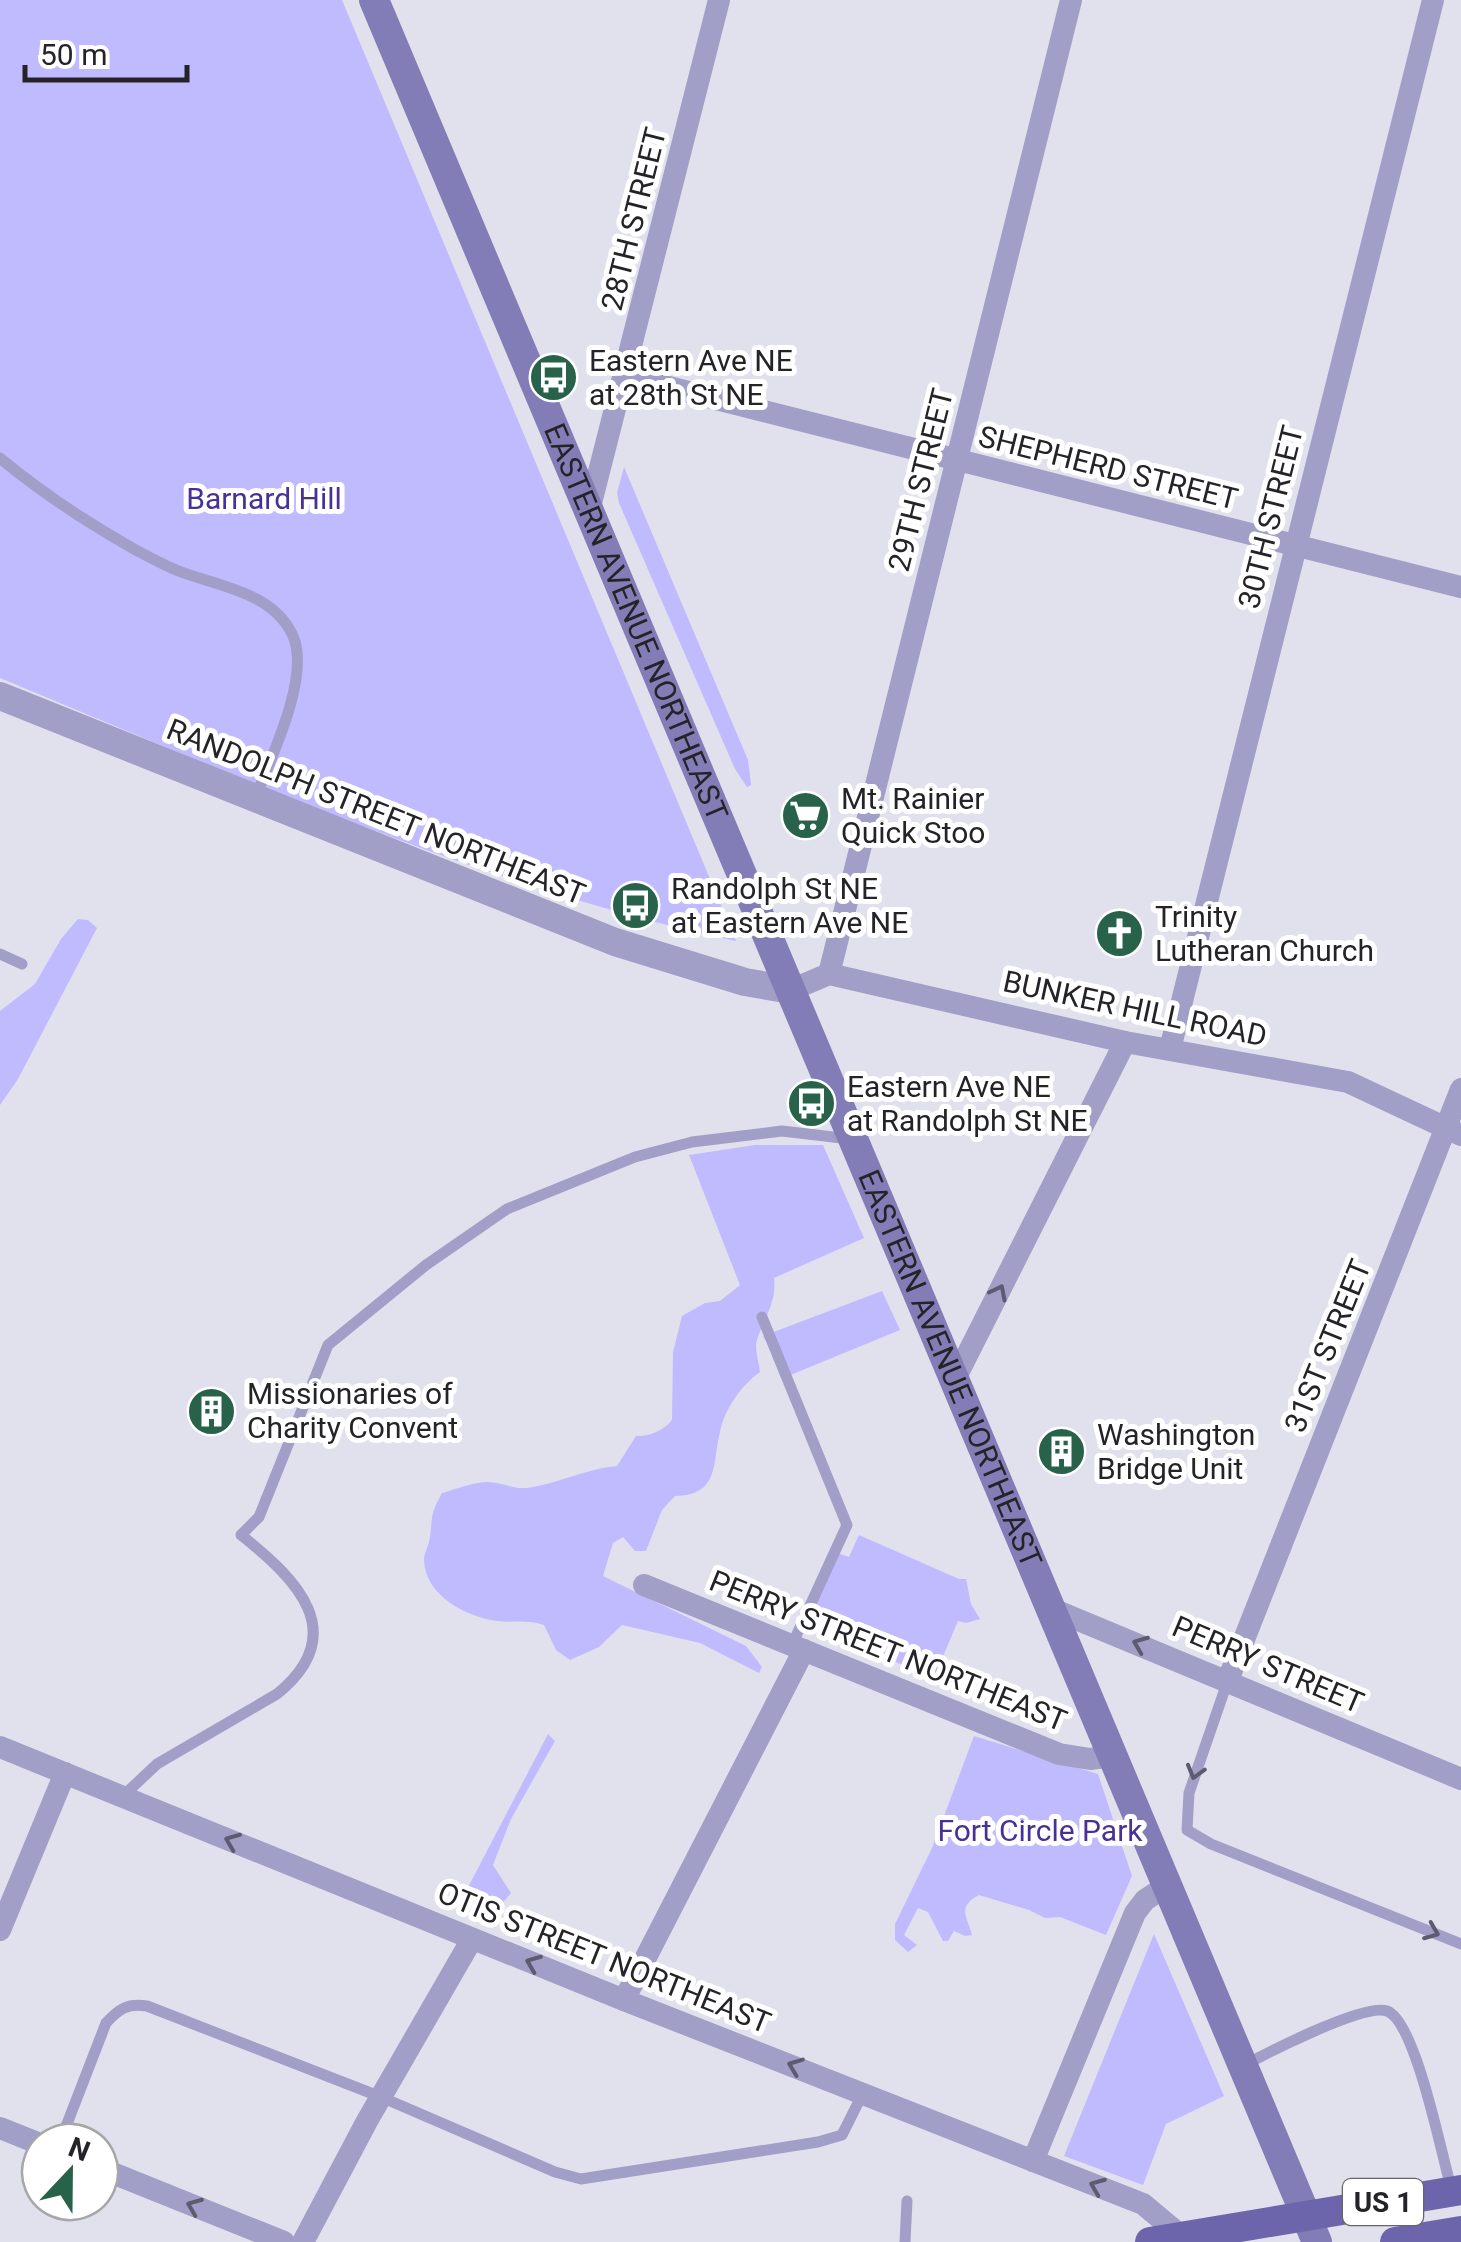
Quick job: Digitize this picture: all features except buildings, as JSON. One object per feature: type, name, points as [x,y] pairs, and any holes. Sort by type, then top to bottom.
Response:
[{"type":"main road","name":"EASTERN AVENUE NORTHEAST","points":[[374,0],[1311,2229]]},
{"type":"main road","name":"US 1","points":[[1150,2242],[1180,2236],[1311,2229],[1457,2190]]},
{"type":"main road","name":"US 1","points":[[1395,2242],[1461,2231]]},
{"type":"street","name":"28TH STREET","points":[[589,510],[720,0]]},
{"type":"street","name":"29TH STREET","points":[[829,974],[1071,0]]},
{"type":"street","name":"30TH STREET","points":[[1170,1049],[1433,0]]},
{"type":"street","name":"SHEPHERD STREET","points":[[625,376],[1461,587]]},
{"type":"street","name":"RANDOLPH STREET NORTHEAST","points":[[0,696],[614,942],[745,982],[791,990]]},
{"type":"street","points":[[791,990],[829,974]]},
{"type":"street","name":"BUNKER HILL ROAD","points":[[829,974],[1125,1042],[1348,1082],[1454,1131]]},
{"type":"street","points":[[955,1379],[1125,1042]]},
{"type":"street","name":"31ST STREET","points":[[1228,1680],[1454,1131],[1461,1089]]},
{"type":"street","name":"PERRY STREET NORTHEAST","points":[[644,1585],[1060,1754],[1090,1759],[1114,1756]]},
{"type":"street","name":"PERRY STREET","points":[[1052,1609],[1461,1779]]},
{"type":"street","points":[[624,2000],[798,1648]]},
{"type":"street","name":"OTIS STREET NORTHEAST","points":[[0,1747],[624,2000],[1142,2204],[1180,2236]]},
{"type":"street","points":[[0,1930],[65,1773]]},
{"type":"street","points":[[1033,2160],[1135,1913],[1144,1900],[1168,1885]]},
{"type":"street","points":[[303,2242],[472,1939]]},
{"type":"street","points":[[120,2176],[284,2242]]},
{"type":"lane","points":[[0,458],[132,548],[176,570],[227,586],[269,607],[282,619],[294,639],[296,670],[292,696],[255,798]]},
{"type":"lane","points":[[0,954],[22,964]]},
{"type":"lane","points":[[122,1797],[157,1764],[277,1694],[306,1663],[316,1632],[312,1613],[301,1594],[263,1552],[241,1535],[259,1516],[328,1344],[426,1265],[507,1209],[619,1163],[692,1142],[782,1131],[854,1139]]},
{"type":"lane","points":[[762,1317],[847,1525],[798,1648]]},
{"type":"lane","points":[[1228,1680],[1189,1793],[1187,1830],[1210,1844],[1461,1944]]},
{"type":"lane","points":[[68,2122],[106,2023],[118,2009],[134,2004],[381,2096],[555,2172],[581,2179],[842,2135],[864,2093]]},
{"type":"lane","points":[[1243,2066],[1334,2023],[1382,2009],[1392,2013],[1402,2024],[1419,2063],[1457,2190]]},
{"type":"lane","points":[[905,2242],[907,2202]]},
{"type":"green space","name":"Barnard Hill","points":[[0,0],[342,0],[736,941],[547,891],[455,860],[272,791],[0,678]]},
{"type":"green space","points":[[624,467],[748,760],[751,785],[747,787],[735,769],[619,503],[617,493]]},
{"type":"green space","points":[[78,919],[88,920],[97,928],[18,1079],[0,1105],[0,1011],[35,984],[61,939]]},
{"type":"green space","points":[[755,1145],[823,1145],[864,1238],[774,1278],[772,1303],[756,1344],[760,1372],[740,1391],[726,1414],[707,1484],[690,1494],[675,1496],[662,1510],[646,1551],[635,1551],[623,1537],[613,1543],[603,1576],[746,1646],[762,1667],[759,1673],[700,1643],[622,1625],[599,1647],[570,1660],[556,1650],[544,1625],[485,1619],[450,1602],[432,1584],[424,1560],[434,1511],[442,1493],[482,1482],[526,1488],[617,1466],[636,1436],[656,1432],[672,1420],[673,1352],[682,1316],[705,1303],[720,1301],[740,1285],[689,1155]]},
{"type":"green space","points":[[882,1291],[900,1330],[788,1376],[763,1336]]},
{"type":"green space","points":[[859,1535],[966,1579],[971,1604],[980,1619],[958,1621],[941,1661],[945,1665],[934,1678],[802,1623],[837,1553],[849,1557]]},
{"type":"green space","points":[[548,1734],[555,1741],[511,1819],[493,1865],[511,1893],[500,1906],[472,1903],[463,1897]]},
{"type":"green space","name":"Fort Circle Park","points":[[974,1736],[1098,1774],[1132,1876],[1106,1935],[1060,1917],[1045,1918],[979,1895],[966,1908],[972,1935],[954,1931],[948,1941],[943,1941],[928,1912],[918,1908],[904,1935],[917,1945],[908,1952],[895,1940],[895,1924],[932,1848]]},
{"type":"green space","name":"Fort Circle Park","points":[[1154,1934],[1224,2096],[1166,2124],[1143,2185],[1064,2156]]},
{"type":"place","name":"Eastern Ave NE at 28th St NE","points":[[554,378]]},
{"type":"place","name":"Mt. Rainier Quick Stoo","points":[[806,816]]},
{"type":"place","name":"Randolph St NE at Eastern Ave NE","points":[[636,906]]},
{"type":"place","name":"Trinity Lutheran Church","points":[[1120,934]]},
{"type":"place","name":"Eastern Ave NE at Randolph St NE","points":[[812,1104]]},
{"type":"place","name":"Missionaries of Charity Convent","points":[[212,1411]]},
{"type":"place","name":"Washington Bridge Unit","points":[[1062,1452]]}]
